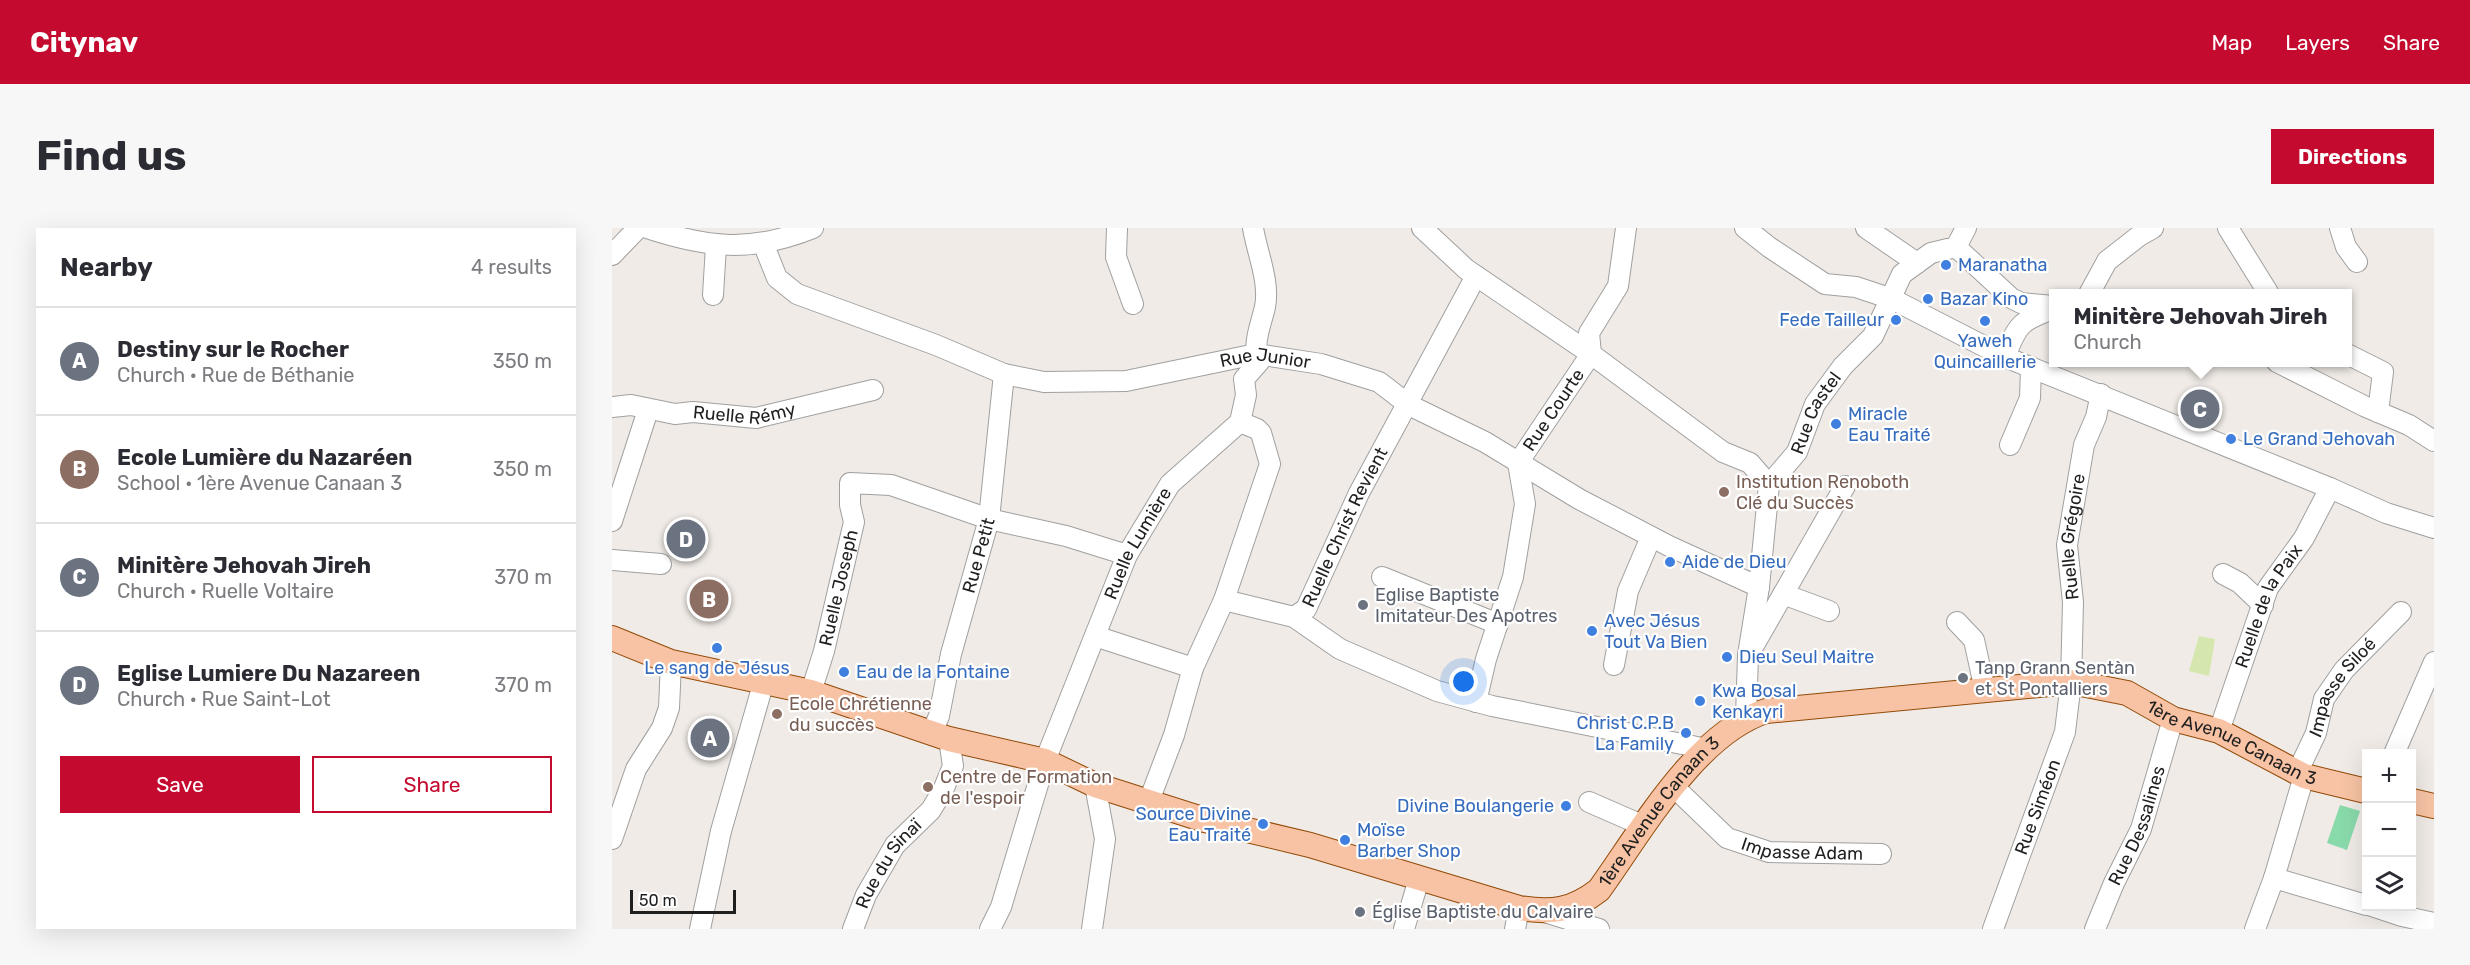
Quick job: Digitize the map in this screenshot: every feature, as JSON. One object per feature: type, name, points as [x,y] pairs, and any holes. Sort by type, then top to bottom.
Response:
[{"type":"main road","name":"1ère Avenue Canaan 3","points":[[612,638],[671,662],[811,692],[940,735],[1045,761],[1095,785],[1205,820],[1310,845],[1419,879],[1517,919],[1568,908],[1599,890],[1673,786],[1707,749],[1727,730],[1746,717],[1766,711],[2071,682],[2127,693],[2173,718],[2220,731],[2301,774],[2362,791]]},
{"type":"main road","points":[[2416,802],[2434,806]]},
{"type":"street","points":[[661,230],[716,246],[762,243],[788,238],[813,228]]},
{"type":"street","points":[[1117,228],[1116,257],[1133,304]]},
{"type":"street","points":[[1149,801],[1174,735],[1193,668],[1224,600],[1270,464],[1261,434],[1257,429],[1240,422],[1246,395],[1244,379],[1259,362],[1256,354],[1258,330],[1266,296],[1253,228]]},
{"type":"street","points":[[1422,228],[1476,276],[1590,354],[1723,452],[1750,463],[1769,485],[1759,587],[1748,655],[1746,717]]},
{"type":"street","name":"Rue Courte","points":[[1476,702],[1513,577],[1525,504],[1518,464],[1590,354],[1589,333],[1618,286],[1626,228]]},
{"type":"street","points":[[1745,228],[1769,247],[1825,284],[1856,287],[1892,298],[2005,357],[2101,394],[2386,513],[2434,528]]},
{"type":"street","points":[[1866,228],[1917,263],[1931,253],[1956,247],[1966,228]]},
{"type":"street","points":[[2092,289],[2108,261],[2139,236],[2153,228]]},
{"type":"street","points":[[2228,228],[2267,289]]},
{"type":"street","points":[[2340,228],[2346,247],[2357,262]]},
{"type":"street","name":"Rue Junior","points":[[762,243],[777,278],[797,294],[936,345],[1004,374],[1044,382],[1126,381],[1256,354],[1321,364],[1379,382],[1409,405],[1485,442],[1518,464],[1651,537],[1759,587]]},
{"type":"street","points":[[713,295],[716,246]]},
{"type":"street","points":[[1956,247],[2011,298],[2021,303],[2049,306]]},
{"type":"street","name":"Rue Castel","points":[[1769,485],[1797,452],[1815,404],[1843,366],[1873,336],[1902,274],[1917,263]]},
{"type":"street","name":"Ruelle Christ Revient","points":[[1224,600],[1294,617],[1306,609],[1359,494],[1409,405],[1476,276]]},
{"type":"street","points":[[2005,357],[2014,333],[2030,317],[2049,309]]},
{"type":"street","points":[[2352,356],[2383,372],[2378,412]]},
{"type":"street","points":[[2010,445],[2030,398],[2031,367]]},
{"type":"street","points":[[2285,367],[2409,425],[2434,441]]},
{"type":"street","name":"Rue Petit","points":[[940,735],[939,716],[951,654],[989,519],[1004,374]]},
{"type":"street","name":"Ruelle Rémy","points":[[612,406],[631,405],[675,414],[693,412],[756,418],[873,390]]},
{"type":"street","name":"Ruelle Grégoire","points":[[2071,682],[2073,602],[2067,545],[2084,445],[2096,417],[2101,394]]},
{"type":"street","points":[[612,521],[648,410]]},
{"type":"street","name":"Ruelle Lumière","points":[[990,929],[1001,907],[1045,761],[1128,555],[1170,484],[1240,422]]},
{"type":"street","name":"Ruelle Joseph","points":[[811,692],[824,651],[854,522],[850,505],[850,483],[891,485],[989,519]]},
{"type":"street","points":[[1748,655],[1845,486]]},
{"type":"street","name":"Ruelle de la Paix","points":[[2220,731],[2268,588],[2304,538],[2330,488]]},
{"type":"street","points":[[989,519],[1066,536],[1128,555]]},
{"type":"street","points":[[1614,665],[1628,591],[1651,537]]},
{"type":"street","points":[[612,560],[661,564]]},
{"type":"street","points":[[2223,574],[2240,583],[2263,605]]},
{"type":"street","points":[[1382,577],[1498,624]]},
{"type":"street","points":[[1784,594],[1829,611]]},
{"type":"street","name":"Impasse Siloé","points":[[2255,929],[2274,878],[2301,774],[2316,733],[2324,699],[2344,670],[2401,612]]},
{"type":"street","points":[[1294,617],[1340,649],[1437,691],[1476,702],[1707,749]]},
{"type":"street","points":[[1957,622],[1974,640],[1985,690]]},
{"type":"street","points":[[1095,636],[1193,668]]},
{"type":"street","points":[[612,839],[636,769],[662,728],[669,708],[671,662]]},
{"type":"street","points":[[2396,749],[2434,662]]},
{"type":"street","points":[[700,929],[721,831],[764,681]]},
{"type":"street","name":"Rue Siméon","points":[[1993,929],[2065,732],[2071,682]]},
{"type":"street","name":"Rue Dessalines","points":[[2095,929],[2114,883],[2141,829],[2173,718]]},
{"type":"street","name":"Rue du Sinaï","points":[[853,929],[866,895],[895,845],[931,810],[944,788],[953,766],[940,735]]},
{"type":"street","points":[[1092,929],[1104,839],[1095,785]]},
{"type":"street","name":"Impasse Adam","points":[[1673,786],[1727,838],[1737,842],[1769,852],[1881,854]]},
{"type":"street","points":[[1589,802],[1644,826]]},
{"type":"street","points":[[2274,878],[2362,904]]},
{"type":"street","points":[[1404,929],[1419,879]]},
{"type":"street","points":[[2387,911],[2434,923]]},
{"type":"street","points":[[1545,912],[1599,929]]},
{"type":"green space","points":[[2199,636],[2215,639],[2209,676],[2189,671]]},
{"type":"green space","points":[[2340,805],[2360,811],[2347,850],[2327,843]]},
{"type":"place","name":"Maranatha","points":[[1946,265]]},
{"type":"place","name":"Bazar Kino","points":[[1928,299]]},
{"type":"place","name":"Fede Tailleur","points":[[1896,320]]},
{"type":"place","name":"Yaweh Quincaillerie","points":[[1985,321]]},
{"type":"place","name":"Minitère Jehovah Jireh","points":[[2200,409]]},
{"type":"place","name":"Miracle Eau Traité","points":[[1836,424]]},
{"type":"place","name":"Le Grand Jehovah","points":[[2231,439]]},
{"type":"place","name":"Institution Renoboth Clé du Succès","points":[[1724,492]]},
{"type":"place","name":"Eglise Lumiere Du Nazareen","points":[[686,539]]},
{"type":"place","name":"Aide de Dieu","points":[[1670,562]]},
{"type":"place","name":"Ecole Lumière du Nazaréen","points":[[709,599]]},
{"type":"place","name":"Eglise Baptiste Imitateur Des Apotres","points":[[1363,605]]},
{"type":"place","name":"Avec Jésus Tout Va Bien","points":[[1592,631]]},
{"type":"place","name":"Le sang de Jésus","points":[[717,648]]},
{"type":"place","name":"Dieu Seul Maitre","points":[[1727,657]]},
{"type":"place","name":"Eau de la Fontaine","points":[[844,672]]},
{"type":"place","name":"Tanp Grann Sentàn et St Pontalliers","points":[[1963,678]]},
{"type":"place","name":"Kwa Bosal Kenkayri","points":[[1700,701]]},
{"type":"place","name":"Ecole Chrétienne du succès","points":[[777,714]]},
{"type":"place","name":"Christ C.P.B La Family","points":[[1686,733]]},
{"type":"place","name":"Destiny sur le Rocher","points":[[710,738]]},
{"type":"place","name":"Centre de Formation de l'espoir","points":[[928,787]]},
{"type":"place","name":"Divine Boulangerie","points":[[1566,806]]},
{"type":"place","name":"Source Divine Eau Traité","points":[[1263,824]]},
{"type":"place","name":"Moïse Barber Shop","points":[[1345,840]]},
{"type":"place","name":"Église Baptiste du Calvaire","points":[[1360,912]]}]
